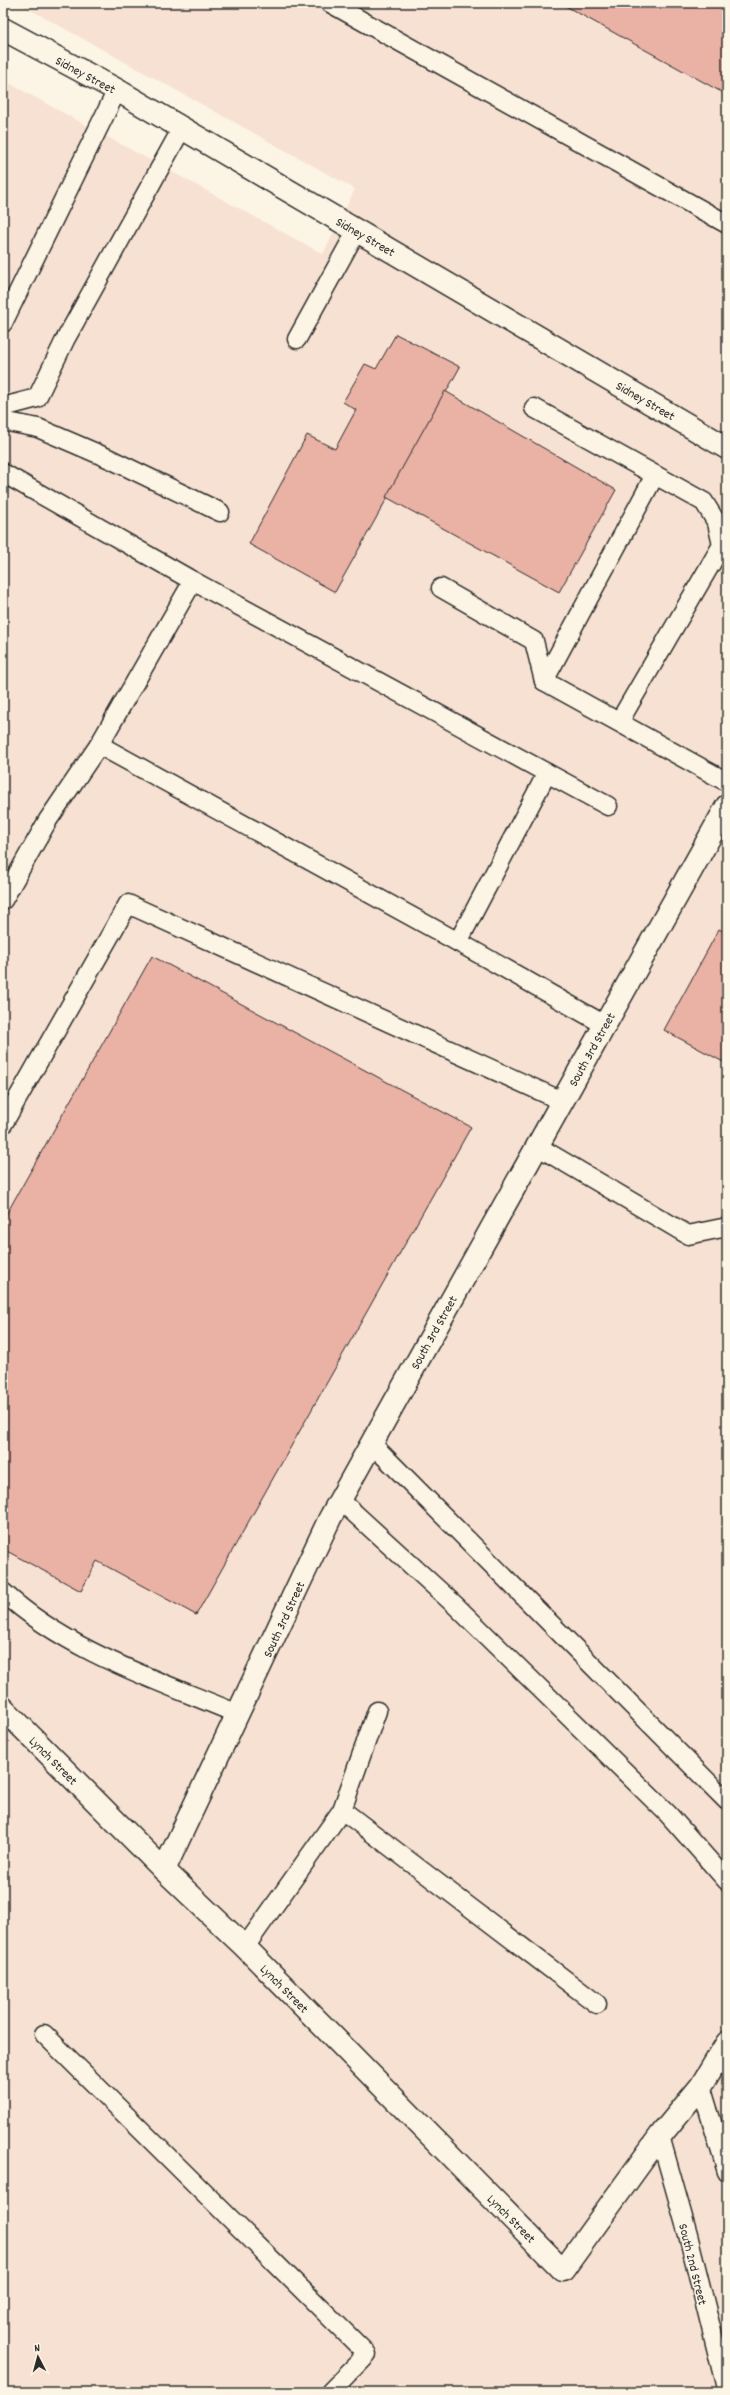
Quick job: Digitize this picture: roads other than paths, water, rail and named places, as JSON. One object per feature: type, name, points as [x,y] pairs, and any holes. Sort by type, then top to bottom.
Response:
[{"type":"street","name":"Sidney Street","points":[[3,29],[117,90],[727,448]]},
{"type":"street","name":"South 3rd Street","points":[[164,1870],[340,1500],[727,806]]},
{"type":"street","name":"Lynch Street","points":[[3,1708],[164,1870],[245,1947],[563,2270],[660,2136]]},
{"type":"street","points":[[660,2136],[701,2086],[727,2044]]},
{"type":"lane","points":[[330,3],[727,224]]},
{"type":"lane","points":[[3,323],[117,90]]},
{"type":"lane","points":[[3,407],[37,398],[65,340],[182,128]]},
{"type":"lane","points":[[297,339],[357,230]]},
{"type":"lane","points":[[534,408],[704,502],[717,523],[722,546],[619,722]]},
{"type":"lane","points":[[3,421],[38,428],[110,459],[220,512]]},
{"type":"lane","points":[[3,473],[193,581],[608,806]]},
{"type":"lane","points":[[544,681],[655,474]]},
{"type":"lane","points":[[3,900],[48,820],[99,745],[193,581]]},
{"type":"lane","points":[[441,588],[534,641],[544,681],[727,782]]},
{"type":"lane","points":[[99,745],[458,942],[605,1025]]},
{"type":"lane","points":[[458,942],[547,773]]},
{"type":"lane","points":[[3,1124],[128,904],[562,1101]]},
{"type":"lane","points":[[538,1146],[688,1235],[727,1227]]},
{"type":"lane","points":[[371,1442],[727,1802]]},
{"type":"lane","points":[[340,1500],[455,1605],[668,1814],[727,1881]]},
{"type":"lane","points":[[3,1592],[21,1608],[76,1644],[238,1714]]},
{"type":"lane","points":[[245,1947],[342,1810],[377,1711]]},
{"type":"lane","points":[[342,1810],[597,2004]]},
{"type":"lane","points":[[44,2034],[367,2354],[330,2392]]},
{"type":"lane","points":[[701,2086],[727,2172]]},
{"type":"lane","name":"South 2nd Street","points":[[660,2136],[688,2235],[727,2392]]}]
